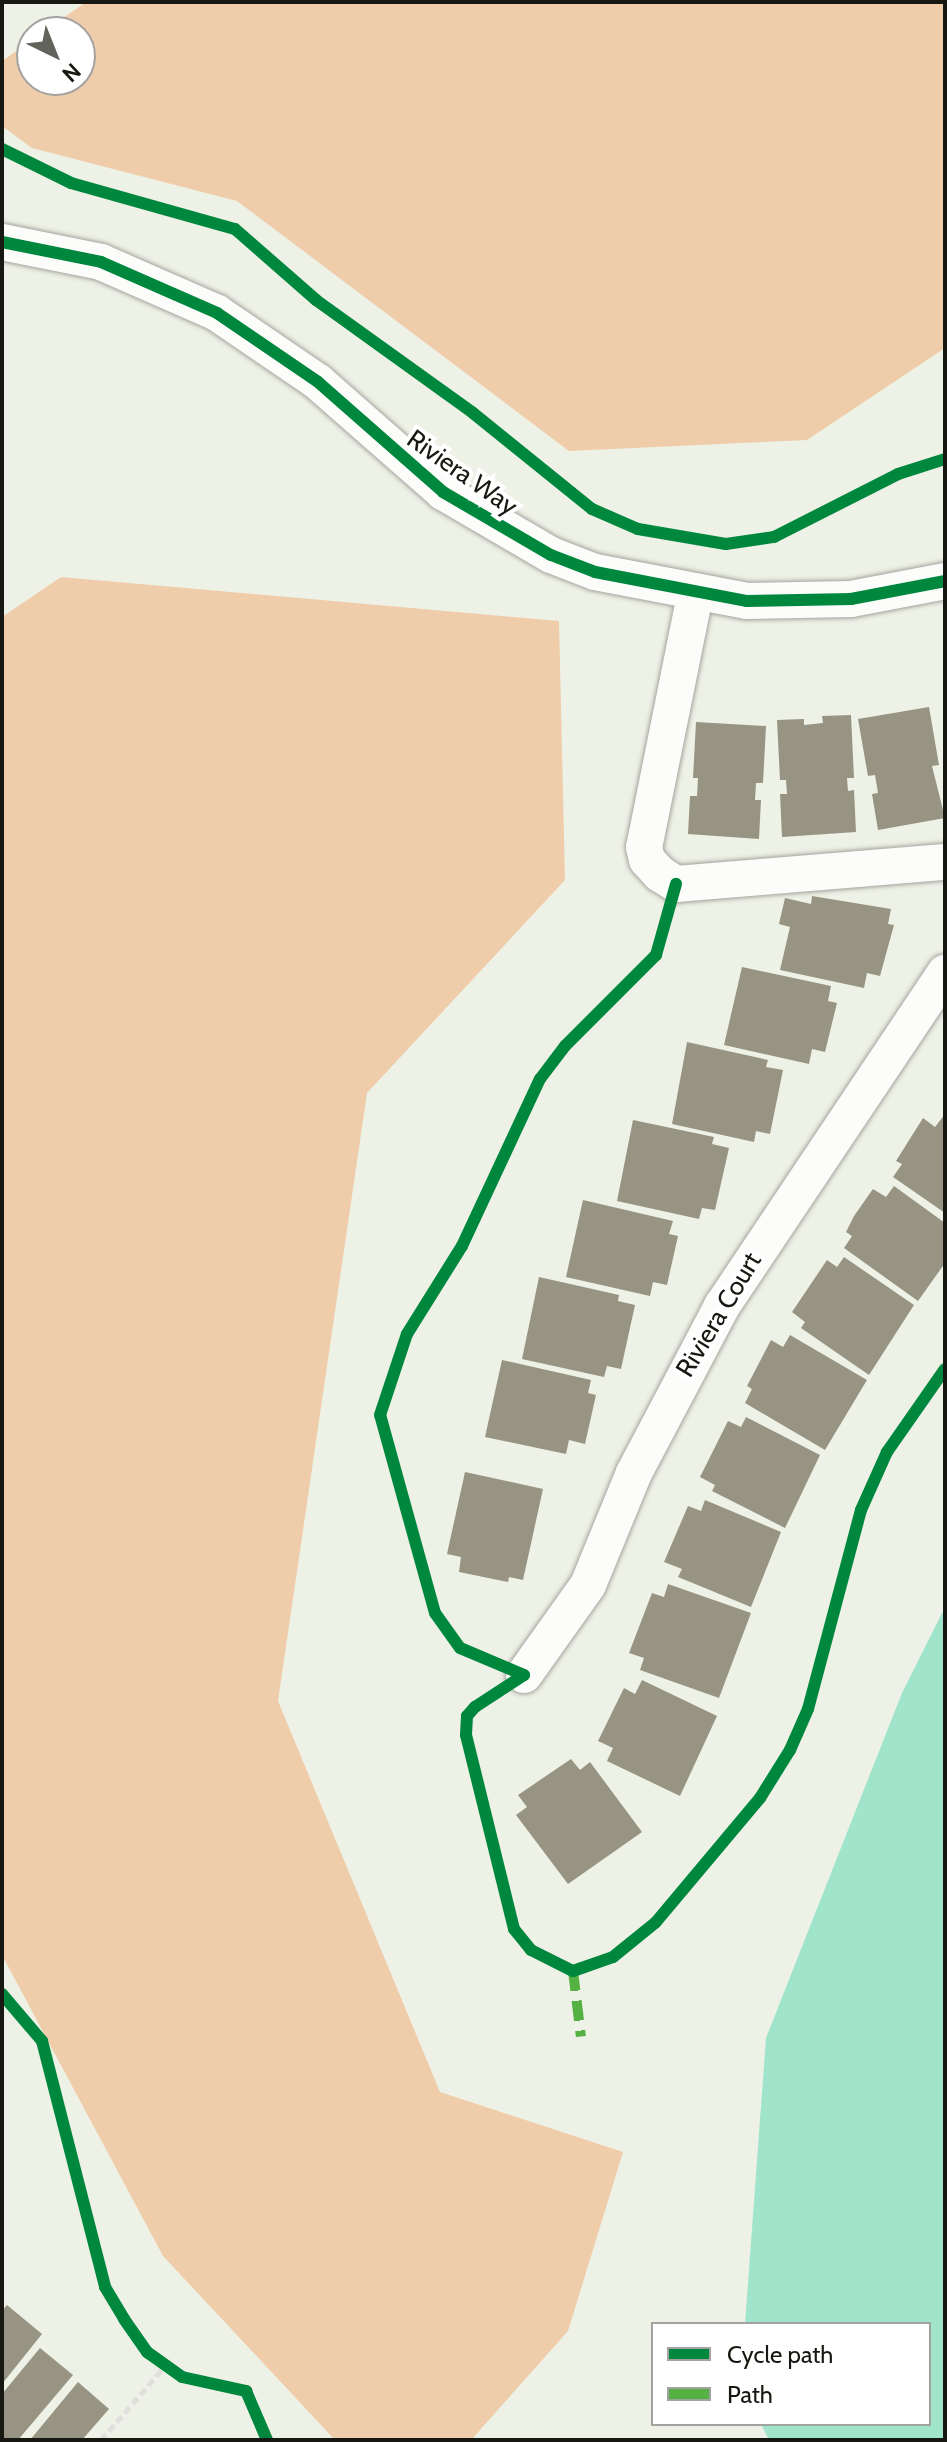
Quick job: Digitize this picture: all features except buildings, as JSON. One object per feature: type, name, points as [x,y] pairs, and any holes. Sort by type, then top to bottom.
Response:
[{"type":"street","name":"Riviera Way","points":[[2,242],[101,262],[217,313],[270,345],[443,492],[496,525],[595,572],[695,595],[804,603],[945,581]]},
{"type":"street","points":[[695,595],[644,847],[647,860],[676,884],[945,862]]},
{"type":"street","name":"Riviera Court","points":[[524,1675],[588,1585],[666,1406],[722,1306],[945,973]]},
{"type":"path","points":[[101,2440],[160,2363],[182,2377]]},
{"type":"shaded area","points":[[86,2],[945,2],[945,348],[807,440],[569,451],[237,201],[32,148],[2,126],[2,61],[16,51],[16,96],[96,96],[96,16],[66,16]]},
{"type":"shaded area","points":[[61,577],[559,621],[565,880],[367,1093],[278,1701],[440,2092],[623,2152],[568,2331],[471,2440],[335,2440],[163,2256],[2,1955],[2,617]]},
{"type":"shaded area","points":[[945,1607],[945,2440],[769,2440],[762,2426],[931,2426],[931,2322],[745,2322],[766,2038],[902,1693]]},
{"type":"marked path","points":[[573,1971],[581,2037]]},
{"type":"cycle path","points":[[2,149],[71,183],[235,229],[316,300],[473,413],[592,509],[638,529],[726,544],[774,537],[898,474],[945,459]]},
{"type":"cycle path","points":[[2,242],[101,262],[217,313],[318,382],[443,492],[551,555],[595,572],[747,601],[851,599],[945,581]]},
{"type":"cycle path","points":[[524,1675],[460,1648],[435,1613],[380,1415],[407,1334],[462,1246],[540,1079],[565,1046],[656,955],[676,884]]},
{"type":"cycle path","points":[[524,1675],[475,1707],[467,1716],[466,1735],[514,1929],[531,1950],[573,1971],[613,1957],[656,1922],[760,1798],[790,1750],[808,1709],[861,1510],[887,1452],[945,1369]]},
{"type":"cycle path","points":[[2,1994],[42,2041],[105,2287],[124,2319],[147,2352],[182,2377],[246,2391],[267,2440]]}]
